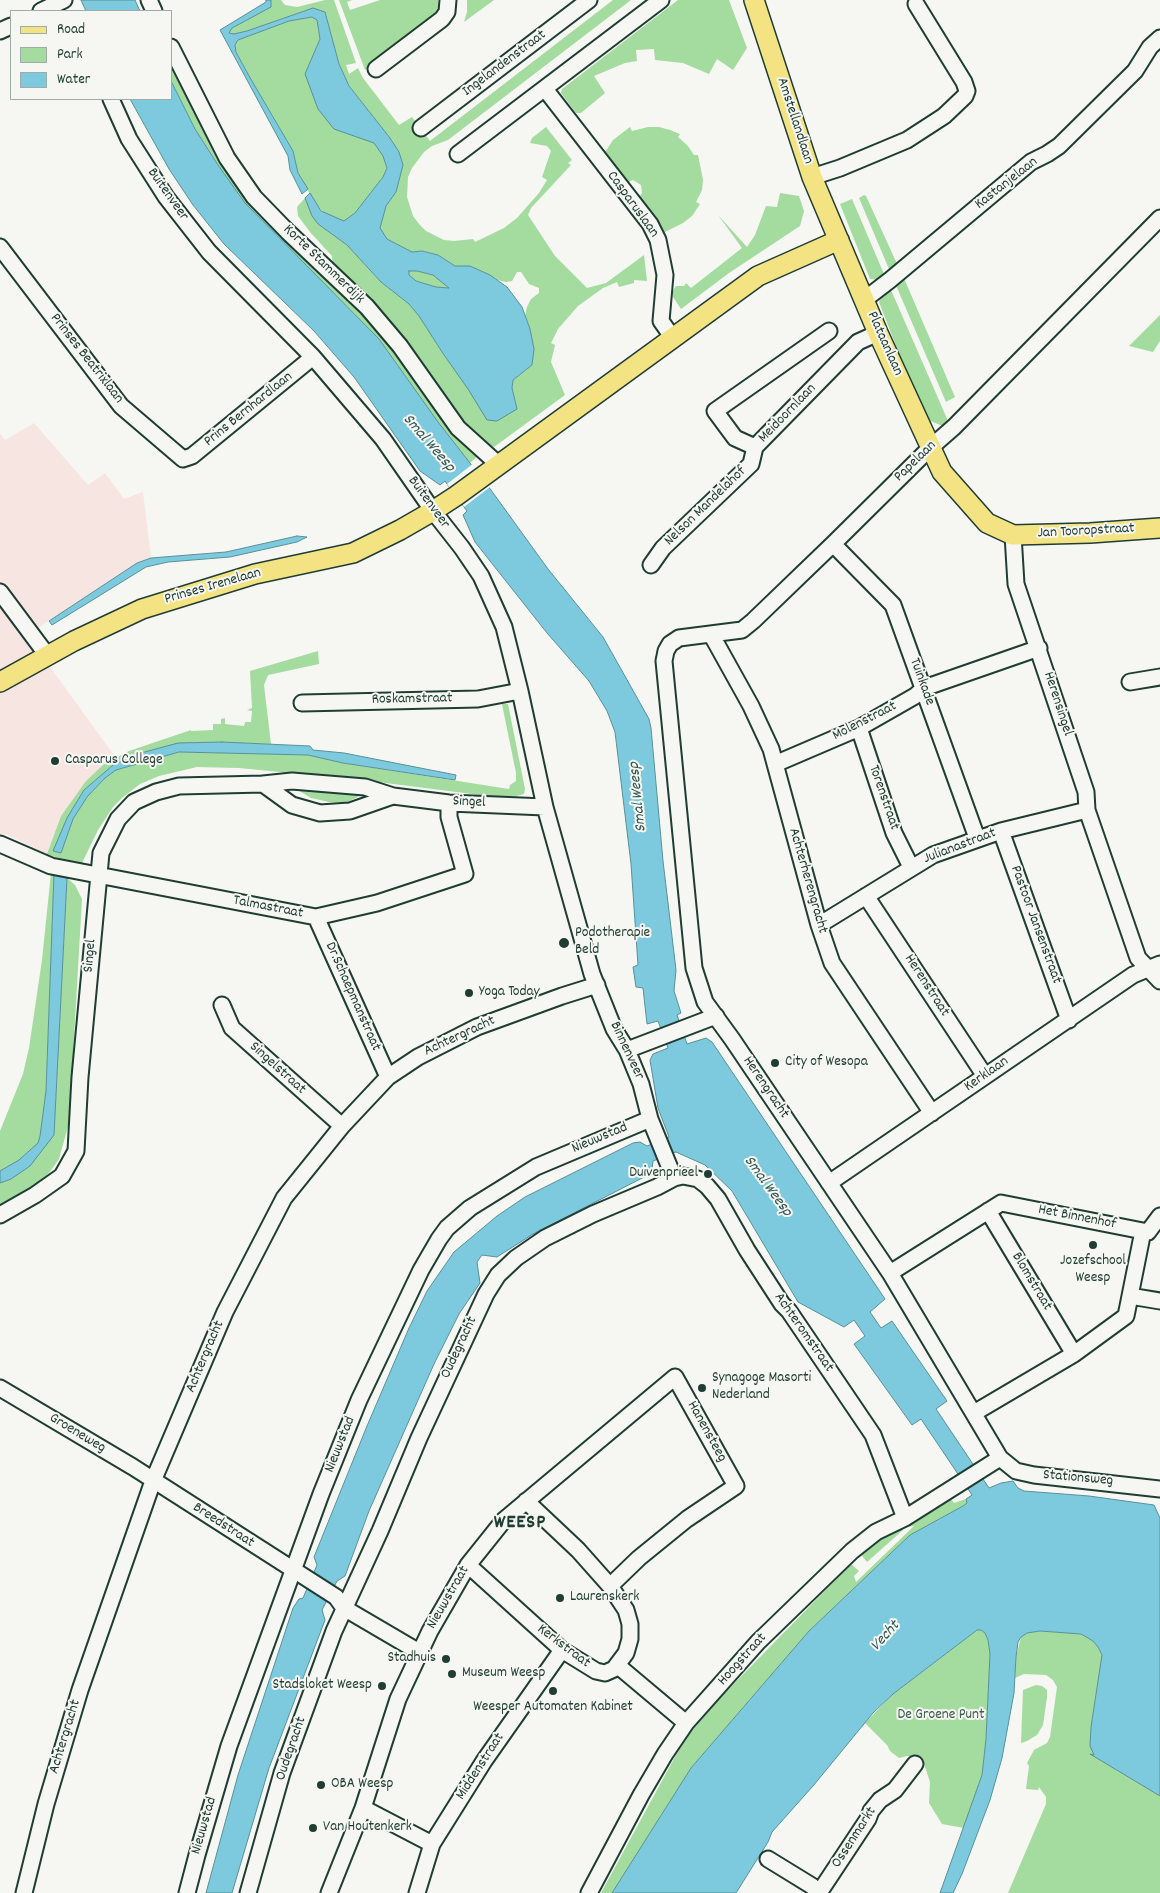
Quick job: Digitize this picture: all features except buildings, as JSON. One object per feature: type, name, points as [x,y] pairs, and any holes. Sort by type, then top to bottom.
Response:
[{"type":"main road","name":"Amstellandlaan","points":[[754,0],[812,177],[839,240]]},
{"type":"main road","name":"Plataanlaan","points":[[839,240],[878,333],[930,448]]},
{"type":"main road","points":[[433,512],[758,276],[839,240]]},
{"type":"main road","points":[[930,448],[942,472],[987,523],[1012,535]]},
{"type":"main road","name":"Prinses Irenelaan","points":[[0,682],[47,655],[142,609],[255,574],[353,553],[433,512]]},
{"type":"main road","name":"Jan Tooropstraat","points":[[1012,535],[1090,533],[1160,528]]},
{"type":"street","points":[[43,10],[65,0]]},
{"type":"street","points":[[376,69],[442,19],[447,12],[448,0]]},
{"type":"street","name":"Ingelandenstraat","points":[[421,128],[589,0]]},
{"type":"street","points":[[458,154],[661,0]]},
{"type":"street","points":[[812,177],[846,166],[907,140],[944,116],[965,96],[967,91],[964,82],[916,4]]},
{"type":"street","name":"Kastanjelaan","points":[[864,300],[1030,162],[1059,146],[1135,71],[1150,47],[1160,38]]},
{"type":"street","name":"Korte Stammerdijk","points":[[172,49],[227,158],[254,197],[367,308],[400,346],[458,428],[493,469]]},
{"type":"street","name":"Casparuslaan","points":[[545,89],[650,224],[658,240],[665,275],[662,321],[673,338]]},
{"type":"street","name":"Buitenveer","points":[[111,100],[129,139],[166,197],[197,237],[209,252],[313,357],[382,439],[481,576],[504,627],[545,807],[597,985]]},
{"type":"street","name":"Papelaan","points":[[665,673],[664,661],[666,651],[670,644],[679,638],[742,630],[954,427],[1160,218]]},
{"type":"street","name":"Prinses Beatrixlaan","points":[[0,247],[121,406],[183,460]]},
{"type":"street","name":"Meidoornlaan","points":[[829,331],[715,411],[735,438],[755,447],[858,342],[878,333]]},
{"type":"street","name":"Prins Bernhardlaan","points":[[183,460],[192,456],[313,357]]},
{"type":"street","name":"Nelson Mandelahof","points":[[651,564],[663,548],[751,464],[755,447]]},
{"type":"street","name":"Herensingel","points":[[1012,535],[1016,584],[1086,792],[1087,810],[1138,958],[1154,966],[1160,981]]},
{"type":"street","name":"Tuinkade","points":[[833,544],[893,606],[977,838]]},
{"type":"street","points":[[0,592],[47,655]]},
{"type":"street","name":"Achterherengracht","points":[[711,634],[751,706],[771,749],[818,925],[832,963],[932,1113]]},
{"type":"street","name":"Molenstraat","points":[[775,764],[860,728],[915,696],[924,688],[1039,648]]},
{"type":"street","name":"Herengracht","points":[[665,673],[694,968],[705,1002],[890,1273],[1000,1458]]},
{"type":"street","points":[[1130,682],[1160,678]]},
{"type":"street","name":"Roskamstraat","points":[[302,703],[478,699],[520,691]]},
{"type":"street","name":"Torenstraat","points":[[860,728],[894,832],[911,867]]},
{"type":"street","name":"Singel","points":[[0,1215],[35,1195],[62,1176],[76,1151],[80,1077],[101,853],[118,819],[134,802],[156,792],[179,786],[263,784],[292,780],[365,787],[393,796],[449,803],[545,807]]},
{"type":"street","name":"Singel","points":[[263,784],[292,805],[320,813],[350,811],[393,796]]},
{"type":"street","name":"Talmastraat","points":[[0,844],[51,866],[316,917],[377,903],[465,874],[449,817],[449,803]]},
{"type":"street","name":"Julianastraat","points":[[818,925],[911,867],[934,855],[977,838],[1087,810]]},
{"type":"street","name":"Pastoor Jansenstraat","points":[[1001,831],[1069,1020]]},
{"type":"street","name":"Herenstraat","points":[[866,896],[985,1076]]},
{"type":"street","name":"Dr.Schaepmanstraat","points":[[316,917],[388,1077]]},
{"type":"street","name":"Kerklaan","points":[[829,1183],[1069,1020],[1133,974],[1154,966]]},
{"type":"street","name":"Binnenveer","points":[[597,985],[614,1029],[627,1050],[641,1084],[658,1142],[674,1178]]},
{"type":"street","name":"Achtergracht","points":[[24,1893],[46,1804],[80,1690],[153,1481],[225,1312],[284,1198],[342,1126],[388,1077],[418,1057],[478,1027],[597,985]]},
{"type":"street","name":"Singelstraat","points":[[222,1004],[232,1028],[342,1126]]},
{"type":"street","points":[[627,1050],[716,1016]]},
{"type":"street","name":"Nieuwstad","points":[[187,1893],[229,1746],[292,1570],[360,1400],[421,1270],[447,1228],[470,1208],[536,1167],[650,1119]]},
{"type":"street","name":"Achteromstraat","points":[[674,1178],[683,1176],[698,1179],[718,1199],[747,1250],[782,1304],[789,1311],[873,1435],[904,1518]]},
{"type":"street","name":"Oudegracht","points":[[248,1893],[282,1773],[334,1632],[340,1603],[380,1531],[423,1428],[486,1294],[498,1275],[516,1258],[545,1238],[593,1214],[674,1178]]},
{"type":"street","name":"Het Binnenhof","points":[[988,1211],[1001,1203],[1143,1231]]},
{"type":"street","points":[[890,1273],[988,1211]]},
{"type":"street","name":"Blomstraat","points":[[988,1211],[1074,1354]]},
{"type":"street","points":[[974,1413],[1074,1354],[1126,1316],[1143,1231],[1148,1232],[1160,1216]]},
{"type":"street","points":[[1130,1296],[1160,1301]]},
{"type":"street","name":"Hanensteeg","points":[[610,1586],[639,1558],[686,1519],[736,1486],[676,1377]]},
{"type":"street","name":"Nieuwstraat","points":[[329,1893],[363,1808],[398,1699],[430,1631],[468,1565],[504,1520],[676,1377]]},
{"type":"street","name":"Groeneweg","points":[[0,1388],[153,1481]]},
{"type":"street","name":"Hoogstraat","points":[[589,1893],[641,1795],[686,1723],[758,1642],[852,1550],[876,1532],[904,1518],[1000,1458]]},
{"type":"street","name":"Stationsweg","points":[[1000,1458],[1016,1470],[1034,1475],[1160,1489]]},
{"type":"street","name":"Breedstraat","points":[[153,1481],[292,1570]]},
{"type":"street","points":[[526,1501],[578,1550],[610,1586],[626,1610],[630,1624],[630,1639],[626,1653],[618,1665],[686,1723]]},
{"type":"street","name":"Kerkstraat","points":[[468,1565],[562,1650],[600,1673],[610,1672],[618,1665]]},
{"type":"street","points":[[292,1570],[340,1603],[420,1652]]},
{"type":"street","name":"Middenstraat","points":[[417,1893],[432,1844],[484,1761],[562,1650]]},
{"type":"street","name":"Ossenmarkt","points":[[768,1859],[812,1886],[818,1893],[868,1819],[871,1811],[880,1800],[895,1790],[915,1764]]},
{"type":"street","points":[[363,1808],[432,1844]]},
{"type":"shaded area","points":[[34,423],[88,485],[105,473],[124,499],[143,492],[151,558],[137,563],[27,635],[116,758],[104,764],[61,816],[47,854],[6,834],[0,838],[0,433],[5,440]]},
{"type":"green space","points":[[271,0],[281,0],[285,5],[297,7],[325,0],[334,0],[356,63],[346,65],[349,74],[358,68],[363,78],[399,125],[412,117],[430,141],[613,0],[631,0],[448,140],[432,146],[424,152],[408,177],[407,197],[413,216],[426,231],[444,240],[473,239],[475,242],[504,228],[517,218],[539,193],[547,180],[542,177],[551,151],[547,146],[530,143],[532,138],[546,127],[572,160],[568,163],[571,165],[531,208],[528,215],[555,256],[587,288],[606,283],[644,255],[647,281],[634,280],[634,283],[619,287],[617,282],[603,288],[578,306],[558,329],[551,343],[555,345],[551,362],[565,395],[494,447],[482,442],[467,430],[333,270],[332,256],[298,216],[297,207],[305,198],[312,216],[318,224],[347,245],[381,282],[409,304],[469,389],[516,409],[512,388],[513,380],[532,365],[534,349],[525,316],[531,299],[539,293],[539,288],[529,284],[521,272],[517,272],[512,281],[506,282],[470,266],[455,266],[438,255],[422,251],[412,252],[387,239],[379,228],[386,206],[396,192],[403,165],[399,152],[390,138],[349,86],[339,64],[325,12],[313,8],[247,31],[234,34],[229,33],[232,28],[270,7]]},
{"type":"green space","points":[[339,0],[352,0],[347,2],[350,10],[380,0],[438,0],[439,7],[435,12],[438,15],[365,70]]},
{"type":"green space","points":[[467,0],[494,0],[464,22],[467,12]]},
{"type":"green space","points":[[678,0],[729,0],[747,48],[733,70],[717,59],[709,74],[683,63],[655,60],[654,49],[636,50],[637,61],[625,63],[594,76],[605,93],[581,113],[576,113],[561,93],[562,89]]},
{"type":"green space","points":[[312,17],[317,20],[320,39],[305,74],[374,143],[383,156],[387,168],[383,177],[355,213],[344,222],[326,215],[315,203],[298,173],[293,151],[236,52],[235,45],[238,40],[289,21]]},
{"type":"green space","points":[[172,55],[219,151],[360,307],[480,454],[470,463],[438,422],[379,339],[245,203],[195,129],[172,83]]},
{"type":"green space","points":[[630,127],[632,131],[648,127],[659,127],[680,134],[678,137],[694,155],[698,155],[703,180],[702,190],[696,202],[700,204],[692,216],[663,233],[638,199],[642,193],[641,185],[633,180],[626,183],[604,154],[613,140]]},
{"type":"green space","points":[[780,193],[799,196],[804,211],[800,226],[729,273],[681,309],[673,297],[673,291],[676,286],[684,286],[686,283],[691,288],[742,248],[718,215],[747,247],[755,235],[766,206],[777,207]]},
{"type":"green space","points":[[864,195],[898,266],[894,270],[889,269],[859,198]]},
{"type":"green space","points":[[852,199],[884,274],[884,278],[880,280],[870,279],[840,204]]},
{"type":"green space","points":[[409,271],[433,275],[450,288],[436,287],[416,281],[409,275]]},
{"type":"green space","points":[[903,276],[955,397],[946,402],[895,283]]},
{"type":"green space","points":[[888,289],[891,290],[948,421],[943,426],[928,420],[903,364],[879,302],[884,292]]},
{"type":"green space","points":[[1160,315],[1160,341],[1153,352],[1129,346]]},
{"type":"green space","points":[[318,651],[319,664],[268,675],[264,685],[271,744],[195,742],[141,753],[113,765],[84,790],[67,818],[61,852],[73,819],[87,797],[105,778],[116,770],[179,752],[308,755],[343,763],[509,789],[510,785],[516,781],[516,773],[502,704],[508,704],[525,789],[524,794],[516,796],[488,796],[362,780],[239,768],[197,767],[159,776],[140,784],[122,798],[113,807],[98,830],[82,863],[78,865],[47,854],[61,816],[86,781],[104,764],[129,751],[191,730],[213,730],[213,724],[221,724],[221,719],[225,718],[225,724],[244,726],[245,722],[251,722],[252,711],[247,710],[252,708],[250,671]]},
{"type":"green space","points":[[293,787],[366,793],[345,803],[329,802],[311,798]]},
{"type":"green space","points":[[51,873],[54,874],[46,1091],[40,1136],[38,1143],[19,1161],[0,1171],[0,1131],[23,1074],[29,1048],[42,960]]},
{"type":"green space","points":[[67,878],[75,885],[82,899],[69,1123],[59,1159],[49,1173],[39,1183],[0,1205],[0,1183],[11,1179],[54,1135]]},
{"type":"green space","points":[[949,1497],[954,1503],[966,1499],[967,1503],[910,1535],[809,1631],[691,1768],[612,1893],[601,1893],[676,1755],[691,1732],[720,1698],[851,1564],[859,1571],[854,1576],[856,1582],[914,1526],[908,1527],[907,1523]]},
{"type":"green space","points":[[901,1527],[903,1530],[867,1562],[859,1552]]},
{"type":"green space","name":"De Groene Punt","points":[[977,1630],[985,1633],[990,1654],[986,1739],[982,1775],[964,1828],[942,1824],[929,1803],[930,1782],[922,1758],[907,1756],[899,1758],[890,1751],[887,1745],[865,1723],[893,1694]]},
{"type":"green space","points":[[1040,1631],[1081,1634],[1093,1641],[1102,1655],[1090,1746],[1160,1796],[1160,1893],[1008,1893],[1046,1804],[1046,1797],[1039,1787],[1038,1790],[1026,1789],[1029,1766],[1027,1763],[1034,1750],[1047,1743],[1050,1737],[1057,1687],[1053,1680],[1046,1675],[1024,1674],[1015,1678],[1016,1657],[1021,1637],[1027,1633]]},
{"type":"green space","points":[[1036,1685],[1042,1686],[1047,1690],[1043,1725],[1037,1735],[1021,1743],[1023,1690]]},
{"type":"water","points":[[81,0],[135,0],[140,10],[86,10]]},
{"type":"water","points":[[266,0],[271,0],[271,7],[232,28],[229,33],[234,34],[247,31],[313,8],[325,12],[339,64],[349,86],[399,152],[403,165],[396,192],[386,206],[380,228],[387,239],[412,252],[422,251],[438,255],[455,266],[470,266],[490,275],[507,287],[522,307],[530,329],[534,349],[532,365],[513,380],[512,388],[517,409],[497,421],[487,420],[419,316],[409,304],[381,282],[347,245],[318,224],[312,216],[305,198],[310,193],[321,211],[344,221],[355,213],[383,177],[387,168],[383,156],[374,143],[334,129],[318,109],[305,74],[320,39],[317,20],[312,17],[289,21],[238,40],[235,45],[236,52],[249,76],[293,151],[298,173],[308,189],[302,194],[290,170],[288,156],[220,30],[266,2]],"holes":[[[409,271],[433,275],[449,288],[436,287],[416,281],[409,275]]]},
{"type":"water","points":[[172,83],[195,129],[245,203],[379,339],[438,422],[491,490],[548,569],[603,637],[649,719],[651,728],[663,861],[676,970],[674,991],[681,1013],[677,1015],[687,1044],[706,1038],[712,1042],[885,1299],[870,1312],[881,1328],[892,1321],[947,1401],[936,1409],[989,1488],[1013,1481],[1018,1488],[1024,1491],[1089,1496],[1154,1505],[1160,1518],[1160,1796],[1090,1754],[1094,1755],[1090,1746],[1091,1727],[1102,1655],[1098,1647],[1093,1641],[1081,1634],[1040,1631],[1027,1633],[1018,1642],[1014,1693],[1002,1758],[990,1800],[953,1893],[940,1893],[982,1775],[986,1739],[990,1654],[985,1633],[977,1630],[893,1694],[873,1713],[772,1832],[768,1842],[736,1893],[612,1893],[691,1768],[809,1631],[910,1535],[963,1506],[967,1503],[966,1499],[972,1495],[921,1419],[912,1425],[854,1344],[865,1336],[854,1320],[844,1327],[798,1302],[732,1191],[705,1165],[676,1152],[653,1161],[652,1169],[648,1175],[533,1234],[497,1257],[482,1255],[477,1262],[480,1283],[459,1314],[434,1364],[369,1511],[345,1576],[337,1581],[322,1610],[325,1620],[269,1768],[232,1893],[206,1893],[238,1775],[293,1608],[299,1599],[303,1598],[317,1565],[314,1557],[367,1426],[427,1291],[454,1252],[497,1216],[525,1197],[633,1143],[640,1142],[647,1146],[669,1137],[658,1108],[650,1060],[653,1054],[668,1048],[658,1021],[647,1024],[643,988],[636,987],[633,967],[638,965],[631,864],[615,732],[607,711],[589,681],[547,633],[475,542],[463,515],[467,511],[445,481],[440,485],[420,471],[354,377],[314,331],[224,244],[193,205],[169,169],[131,100],[172,100]]},
{"type":"water","points":[[297,536],[307,537],[297,542],[230,557],[168,562],[146,567],[52,625],[49,621],[137,563],[151,558],[226,552]]},
{"type":"water","points":[[222,742],[310,746],[313,750],[344,753],[456,775],[455,780],[343,763],[308,755],[179,752],[116,770],[105,778],[87,797],[73,819],[61,853],[53,851],[67,818],[84,790],[113,765],[141,753],[178,743]]},
{"type":"water","points":[[54,874],[67,878],[54,1135],[30,1166],[11,1179],[0,1183],[0,1171],[19,1160],[38,1143],[40,1136],[46,1091]]},
{"type":"pier","points":[[474,463],[493,489],[490,487],[464,507],[447,484]]},
{"type":"place","name":"Casparus College","points":[[55,761]]},
{"type":"place","name":"Podotherapie Beld","points":[[564,943]]},
{"type":"place","name":"Yoga Today","points":[[469,993]]},
{"type":"place","name":"City of Wesopa","points":[[775,1063]]},
{"type":"place","name":"Duivenprieel","points":[[708,1174]]},
{"type":"place","name":"Jozefschool Weesp","points":[[1093,1245]]},
{"type":"place","name":"Synagoge Masorti Nederland","points":[[702,1388]]},
{"type":"place","name":"Laurenskerk","points":[[560,1598]]},
{"type":"place","name":"Stadhuis","points":[[446,1659]]},
{"type":"place","name":"Museum Weesp","points":[[452,1674]]},
{"type":"place","name":"Stadsloket Weesp","points":[[382,1686]]},
{"type":"place","name":"Weesper Automaten Kabinet","points":[[553,1691]]},
{"type":"place","name":"OBA Weesp","points":[[321,1785]]},
{"type":"place","name":"Van Houtenkerk","points":[[313,1828]]},
{"type":"district","name":"WEESP","points":[[520,1524]]},
{"type":"water label","name":"Smal Weesp","points":[[428,444]]},
{"type":"water label","name":"Smal Weesp","points":[[639,797]]},
{"type":"water label","name":"Smal Weesp","points":[[767,1187]]},
{"type":"water label","name":"Vecht","points":[[886,1637]]}]
